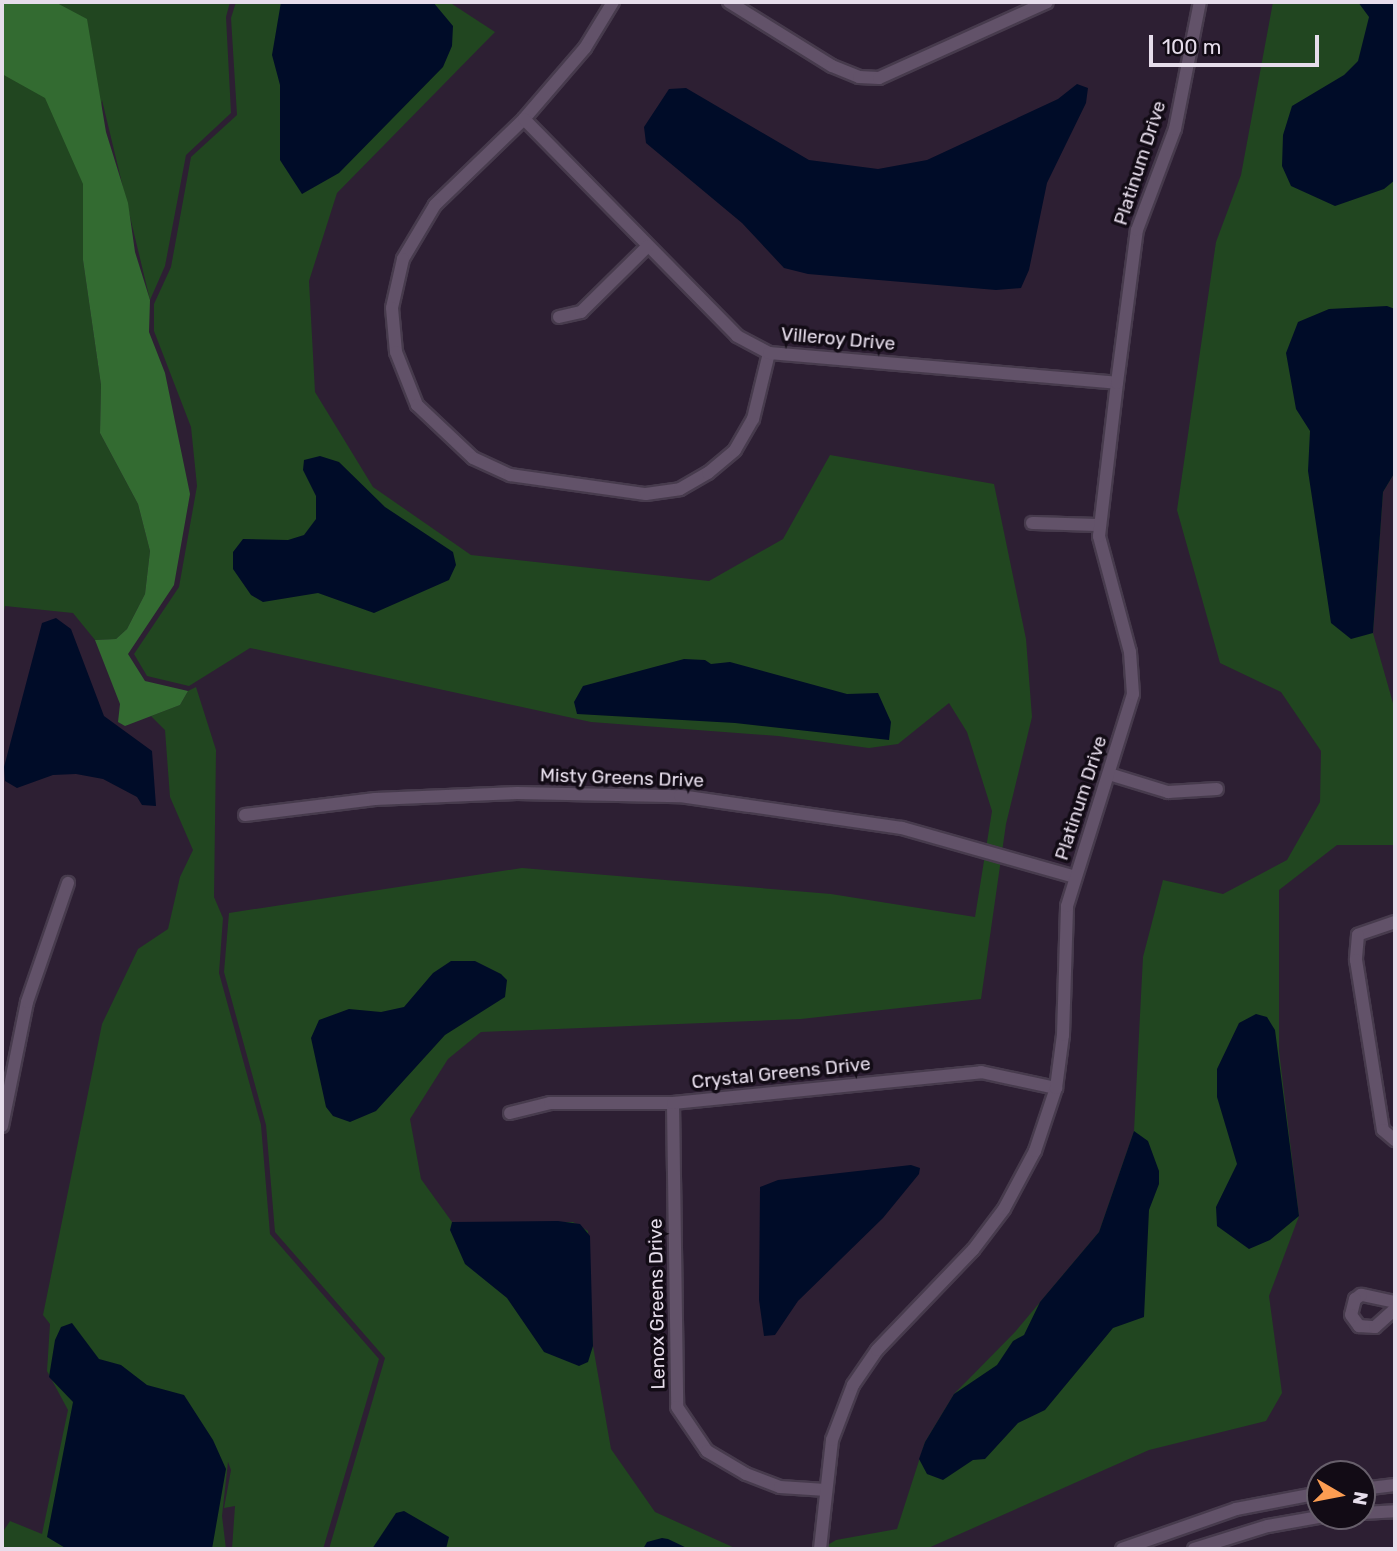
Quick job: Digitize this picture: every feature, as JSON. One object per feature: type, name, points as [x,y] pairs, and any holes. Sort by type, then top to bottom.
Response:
[{"type":"street","points":[[613,2],[585,48],[524,119],[435,205],[403,260],[392,308],[396,352],[416,405],[442,434],[473,458],[543,482],[646,494],[680,489],[708,473],[735,450],[753,419],[769,353]]},
{"type":"street","points":[[729,2],[832,66],[859,77],[878,78],[1047,2]]},
{"type":"street","name":"Platinum Drive","points":[[820,1549],[835,1427],[853,1385],[877,1350],[972,1250],[1004,1209],[1035,1151],[1056,1088],[1063,1035],[1066,916],[1075,877],[1132,702],[1134,678],[1102,557],[1099,525],[1117,383],[1139,222],[1175,129],[1200,2]]},
{"type":"street","name":"Villeroy Drive","points":[[524,119],[737,336],[769,353],[1117,383]]},
{"type":"street","points":[[559,317],[581,312],[648,246]]},
{"type":"street","points":[[1032,523],[1099,525]]},
{"type":"street","points":[[1109,774],[1168,792],[1217,789]]},
{"type":"street","name":"Misty Greens Drive","points":[[245,815],[401,798],[517,793],[680,796],[902,828],[1075,877]]},
{"type":"street","points":[[2,1126],[27,1002],[68,883]]},
{"type":"street","points":[[1395,922],[1358,935],[1356,960],[1382,1129],[1395,1140]]},
{"type":"street","name":"Crystal Greens Drive","points":[[510,1113],[550,1103],[673,1103],[981,1072],[1056,1088]]},
{"type":"street","name":"Lenox Greens Drive","points":[[673,1103],[677,1407],[706,1451],[746,1474],[780,1487],[826,1490]]},
{"type":"street","points":[[1395,1302],[1361,1295],[1351,1315],[1359,1326],[1375,1327],[1395,1309]]},
{"type":"street","points":[[1376,1487],[1395,1485]]},
{"type":"street","points":[[1122,1549],[1236,1509],[1306,1496]]},
{"type":"street","points":[[1376,1512],[1395,1511]]},
{"type":"street","points":[[1194,1549],[1268,1526],[1306,1519]]},
{"type":"green space","points":[[2,2],[230,2],[226,17],[231,113],[186,155],[165,266],[150,300],[102,100],[83,260],[101,385],[100,433],[138,504],[150,551],[145,594],[127,629],[116,639],[95,640],[73,613],[5,606],[2,622]]},
{"type":"green space","points":[[2,2],[55,2],[87,19],[106,132],[128,203],[135,252],[150,300],[149,332],[165,373],[190,494],[174,585],[128,654],[145,681],[188,691],[180,705],[125,726],[118,722],[120,704],[95,640],[116,639],[127,629],[145,594],[150,551],[138,504],[100,433],[101,385],[83,260],[83,184],[45,98],[2,74]]},
{"type":"green space","points":[[236,2],[449,2],[495,32],[337,193],[309,281],[315,392],[373,487],[471,555],[709,581],[783,539],[830,455],[994,484],[1026,639],[1032,717],[1006,824],[981,999],[801,1019],[481,1032],[448,1059],[410,1119],[421,1179],[452,1222],[573,1222],[588,1231],[593,1346],[611,1449],[655,1512],[737,1549],[329,1549],[385,1358],[275,1232],[266,1125],[224,972],[229,913],[522,868],[831,894],[975,917],[992,811],[967,732],[949,703],[898,744],[869,748],[778,736],[591,722],[250,648],[189,686],[147,676],[134,654],[179,587],[197,486],[191,427],[154,331],[154,304],[171,267],[191,157],[237,115],[231,18]]},
{"type":"green space","points":[[1273,2],[1395,2],[1395,472],[1383,492],[1373,633],[1395,710],[1395,845],[1337,845],[1279,890],[1279,1051],[1299,1216],[1269,1296],[1282,1393],[1266,1421],[1149,1450],[926,1549],[821,1549],[836,1540],[897,1529],[925,1442],[954,1394],[1015,1332],[1099,1232],[1134,1131],[1143,957],[1163,880],[1223,894],[1287,860],[1320,802],[1321,751],[1281,692],[1220,663],[1177,510],[1216,242],[1241,175]]},
{"type":"green space","points":[[196,687],[216,750],[214,897],[223,918],[219,973],[261,1125],[270,1234],[379,1359],[323,1549],[232,1549],[235,1506],[224,1508],[231,1470],[228,1462],[222,1516],[226,1549],[2,1549],[2,1533],[10,1521],[42,1534],[68,1410],[47,1371],[50,1324],[43,1315],[102,1024],[138,949],[168,929],[180,877],[193,850],[170,797],[165,730],[151,716],[180,705],[188,691]]},
{"type":"water","points":[[281,2],[433,2],[453,26],[452,46],[443,67],[339,173],[302,194],[280,160],[280,85],[272,55]]},
{"type":"water","points":[[1358,2],[1395,2],[1395,180],[1384,189],[1335,206],[1291,186],[1282,166],[1283,135],[1292,106],[1344,75],[1358,61],[1369,17]]},
{"type":"water","points":[[1077,84],[1088,88],[1086,103],[1047,183],[1029,270],[1021,288],[996,290],[808,274],[784,268],[742,223],[646,143],[644,127],[669,89],[686,88],[809,160],[878,169],[927,160],[1058,99]]},
{"type":"water","points":[[1387,306],[1395,309],[1395,472],[1383,492],[1373,633],[1351,639],[1331,623],[1308,471],[1310,431],[1296,409],[1286,353],[1298,322],[1329,309]]},
{"type":"water","points":[[320,456],[339,462],[385,507],[453,552],[456,565],[449,580],[374,613],[318,593],[263,602],[251,595],[233,569],[233,552],[243,539],[288,540],[304,535],[316,519],[316,496],[303,470],[304,460]]},
{"type":"water","points":[[56,618],[71,629],[104,716],[152,751],[156,806],[142,805],[137,797],[103,779],[76,774],[53,775],[17,788],[5,781],[4,767],[42,623]]},
{"type":"water","points":[[684,659],[705,660],[711,664],[730,662],[847,694],[878,693],[891,722],[889,740],[735,723],[577,714],[574,702],[583,686]]},
{"type":"water","points":[[451,961],[475,961],[501,974],[507,980],[505,997],[445,1035],[376,1111],[350,1122],[333,1116],[326,1107],[311,1038],[319,1020],[349,1009],[381,1012],[404,1007],[433,973]]},
{"type":"water","points":[[1256,1014],[1267,1017],[1275,1030],[1299,1216],[1270,1240],[1249,1249],[1217,1226],[1216,1207],[1237,1164],[1217,1097],[1217,1069],[1239,1023]]},
{"type":"water","points":[[1134,1131],[1148,1141],[1159,1171],[1159,1184],[1149,1210],[1144,1317],[1113,1328],[1045,1410],[1018,1423],[985,1459],[973,1460],[943,1480],[927,1474],[919,1459],[925,1442],[954,1394],[997,1365],[1013,1341],[1024,1335],[1040,1302],[1099,1232]]},
{"type":"water","points":[[911,1165],[920,1168],[919,1174],[883,1218],[798,1301],[775,1335],[764,1336],[759,1300],[760,1187],[778,1180]]},
{"type":"water","points":[[558,1221],[580,1224],[590,1236],[593,1346],[588,1362],[579,1366],[544,1352],[507,1298],[465,1264],[450,1230],[452,1222]]},
{"type":"water","points":[[72,1323],[99,1359],[121,1365],[147,1385],[184,1395],[213,1440],[226,1469],[212,1549],[67,1549],[47,1537],[73,1402],[49,1377],[55,1340],[61,1327]]},
{"type":"water","points":[[404,1511],[449,1537],[446,1549],[372,1549],[396,1513]]},
{"type":"water","points":[[662,1538],[689,1549],[643,1549],[647,1542]]}]
